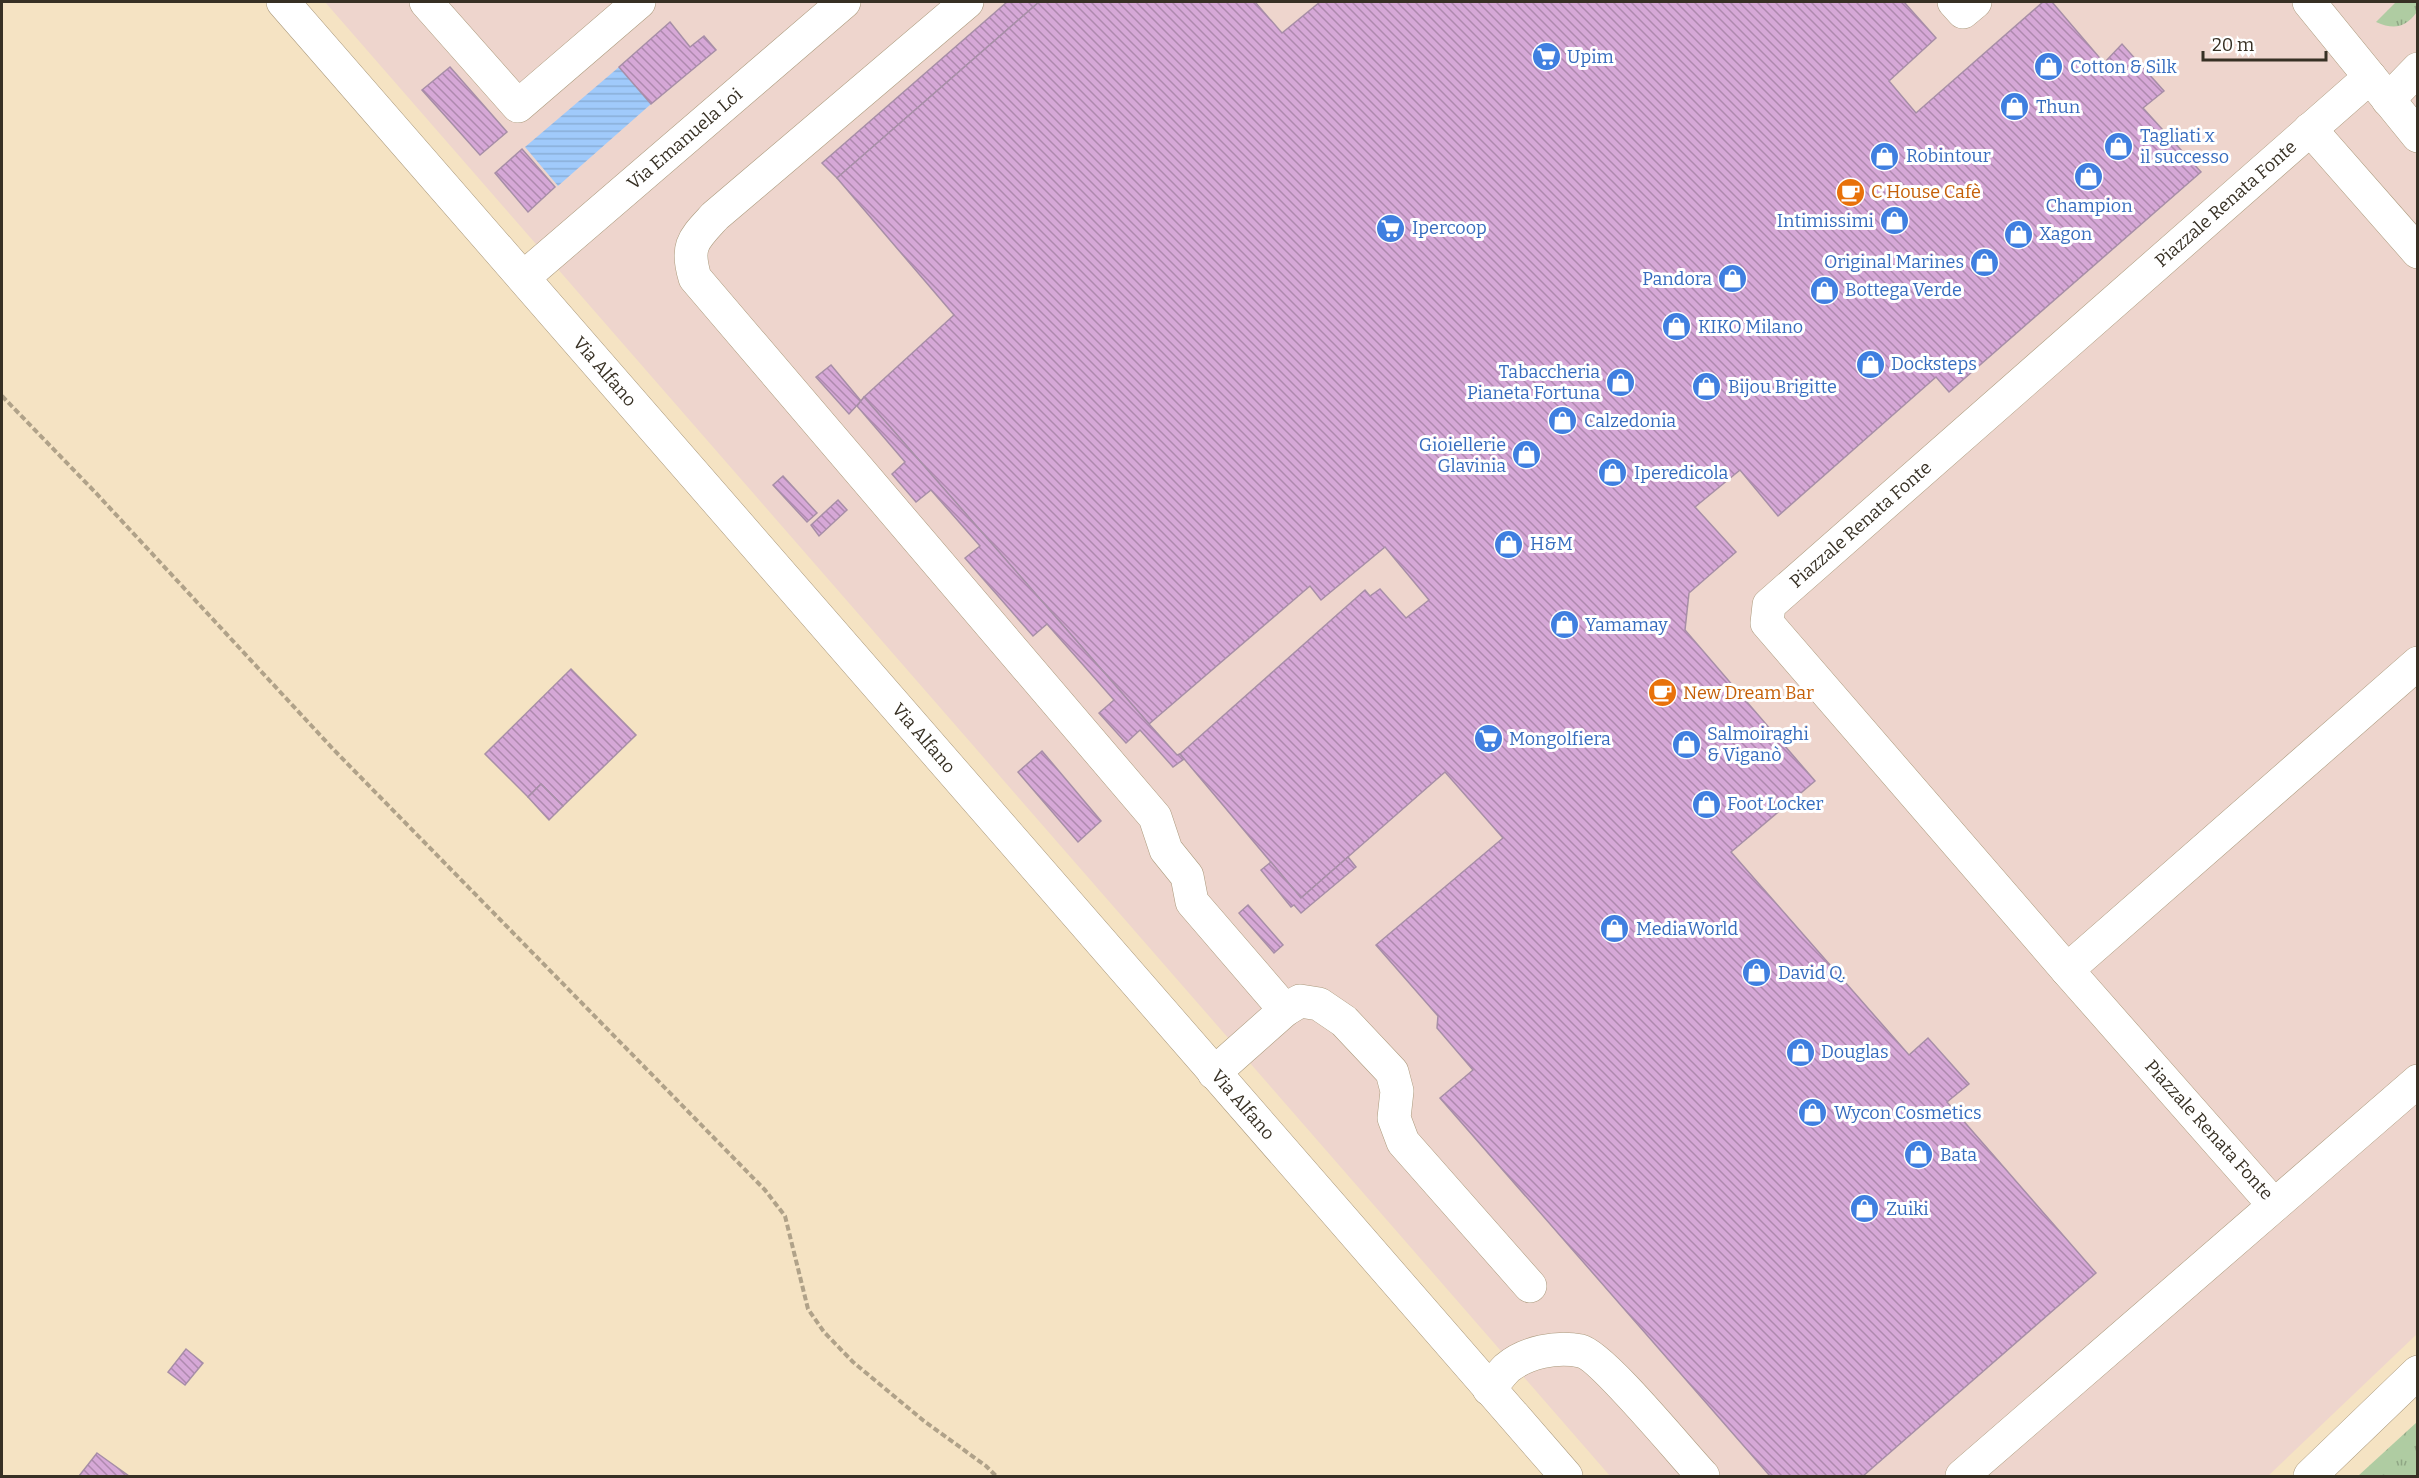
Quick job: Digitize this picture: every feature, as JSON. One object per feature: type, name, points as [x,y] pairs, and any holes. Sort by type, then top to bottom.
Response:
[{"type":"street","name":"Via Alfano","points":[[283,2],[1566,1476]]},
{"type":"street","points":[[426,2],[518,106],[639,2]]},
{"type":"street","name":"Via Emanuela Loi","points":[[524,277],[844,2]]},
{"type":"street","points":[[967,2],[716,216],[694,238],[689,259],[695,278],[1155,817],[1166,850],[1187,876],[1192,902],[1285,1010]]},
{"type":"street","points":[[1954,2],[1963,12],[1975,2]]},
{"type":"street","points":[[2309,2],[2418,136]]},
{"type":"street","name":"Piazzale Renata Fonte","points":[[2418,69],[2379,88],[2310,129],[1769,605],[1767,623],[2274,1205],[2418,1082]]},
{"type":"street","name":"Piazzale Renata Fonte","points":[[2310,129],[2418,252]]},
{"type":"street","points":[[2067,970],[2418,663]]},
{"type":"street","points":[[1214,1072],[1285,1010],[1300,1001],[1319,1004],[1344,1022],[1392,1072],[1397,1091],[1394,1118],[1403,1142],[1530,1286]]},
{"type":"street","points":[[1962,1476],[2274,1205]]},
{"type":"street","points":[[1489,1389],[1508,1367],[1530,1356],[1554,1349],[1584,1352],[1606,1368],[1702,1476]]},
{"type":"street","points":[[2310,1476],[2418,1372]]},
{"type":"path","points":[[2,396],[95,492],[333,749],[765,1190],[785,1216],[807,1309],[824,1332],[853,1362],[924,1421],[986,1466],[996,1476]]},
{"type":"shaded area","points":[[325,2],[2417,2],[2417,1334],[2268,1476],[1610,1476]]},
{"type":"green space","points":[[2396,2],[2417,2],[2417,12],[2399,26],[2388,26],[2376,22]]},
{"type":"green space","points":[[2417,1422],[2417,1476],[2358,1476]]},
{"type":"water","points":[[619,67],[651,104],[558,186],[525,147]]},
{"type":"building","points":[[1007,2],[1039,2],[837,178],[822,163]]},
{"type":"building","name":"Mongolfiera","points":[[1039,2],[1255,2],[1282,33],[1320,2],[1904,2],[1936,38],[1889,81],[1916,113],[2043,2],[2052,2],[2104,63],[2122,44],[2164,91],[2143,108],[2201,172],[1949,392],[1936,377],[1778,516],[1740,470],[1695,507],[1736,552],[1689,593],[1685,630],[1815,781],[1731,852],[1909,1055],[1928,1038],[1969,1084],[1947,1102],[2096,1273],[1863,1476],[1770,1476],[1440,1098],[1473,1070],[1437,1028],[1438,1016],[1376,945],[1503,838],[1445,772],[1301,898],[1180,754],[1365,590],[1370,596],[1380,589],[1406,618],[1429,600],[1385,547],[1321,600],[1310,586],[1149,724],[864,397],[954,315],[837,178]]},
{"type":"building","points":[[670,22],[690,47],[704,36],[716,50],[651,104],[619,67]]},
{"type":"building","points":[[450,67],[507,132],[480,155],[422,90]]},
{"type":"building","points":[[522,149],[555,187],[528,212],[495,173]]},
{"type":"building","points":[[831,365],[861,401],[849,414],[816,377]]},
{"type":"building","points":[[864,397],[1149,724],[1177,755],[1180,754],[1184,759],[1173,767],[1140,730],[1126,743],[1099,713],[1114,700],[1047,624],[1033,636],[965,558],[980,546],[931,490],[916,502],[892,474],[905,462],[857,406]]},
{"type":"building","points":[[783,476],[817,513],[807,522],[773,485]]},
{"type":"building","points":[[838,500],[847,510],[819,536],[811,525]]},
{"type":"building","points":[[571,669],[636,735],[563,806],[541,784],[528,797],[485,754]]},
{"type":"building","points":[[1042,751],[1101,821],[1078,842],[1018,772]]},
{"type":"building","points":[[541,784],[563,806],[549,820],[528,797]]},
{"type":"building","points":[[1348,857],[1356,867],[1301,913],[1294,905],[1291,907],[1261,870],[1271,862],[1301,898]]},
{"type":"building","points":[[1248,905],[1283,945],[1274,953],[1239,913]]},
{"type":"building","points":[[186,1349],[203,1363],[185,1385],[168,1372]]},
{"type":"building","points":[[97,1453],[129,1476],[79,1476]]},
{"type":"place","name":"Upim","points":[[1546,57]]},
{"type":"place","name":"Cotton & Silk","points":[[2049,67]]},
{"type":"place","name":"Thun","points":[[2015,107]]},
{"type":"place","name":"Tagliati x il successo","points":[[2119,146]]},
{"type":"place","name":"Robintour","points":[[1885,156]]},
{"type":"place","name":"Champion","points":[[2089,177]]},
{"type":"place","name":"C House Cafè","points":[[1850,192]]},
{"type":"place","name":"Intimissimi","points":[[1895,221]]},
{"type":"place","name":"Ipercoop","points":[[1391,228]]},
{"type":"place","name":"Xagon","points":[[2018,234]]},
{"type":"place","name":"Original Marines","points":[[1985,262]]},
{"type":"place","name":"Pandora","points":[[1733,279]]},
{"type":"place","name":"Bottega Verde","points":[[1824,290]]},
{"type":"place","name":"KIKO Milano","points":[[1677,327]]},
{"type":"place","name":"Docksteps","points":[[1870,364]]},
{"type":"place","name":"Tabaccheria Pianeta Fortuna","points":[[1621,382]]},
{"type":"place","name":"Bijou Brigitte","points":[[1707,387]]},
{"type":"place","name":"Calzedonia","points":[[1563,421]]},
{"type":"place","name":"Gioiellerie Glavinia","points":[[1527,455]]},
{"type":"place","name":"Iperedicola","points":[[1613,473]]},
{"type":"place","name":"H&M","points":[[1509,544]]},
{"type":"place","name":"Yamamay","points":[[1564,625]]},
{"type":"place","name":"New Dream Bar","points":[[1662,693]]},
{"type":"place","name":"Mongolfiera","points":[[1488,739]]},
{"type":"place","name":"Salmoiraghi & Viganò","points":[[1686,744]]},
{"type":"place","name":"Foot Locker","points":[[1706,804]]},
{"type":"place","name":"MediaWorld","points":[[1615,929]]},
{"type":"place","name":"David Q.","points":[[1757,973]]},
{"type":"place","name":"Douglas","points":[[1800,1052]]},
{"type":"place","name":"Wycon Cosmetics","points":[[1813,1113]]},
{"type":"place","name":"Bata","points":[[1919,1155]]},
{"type":"place","name":"Zuiki","points":[[1865,1209]]}]
